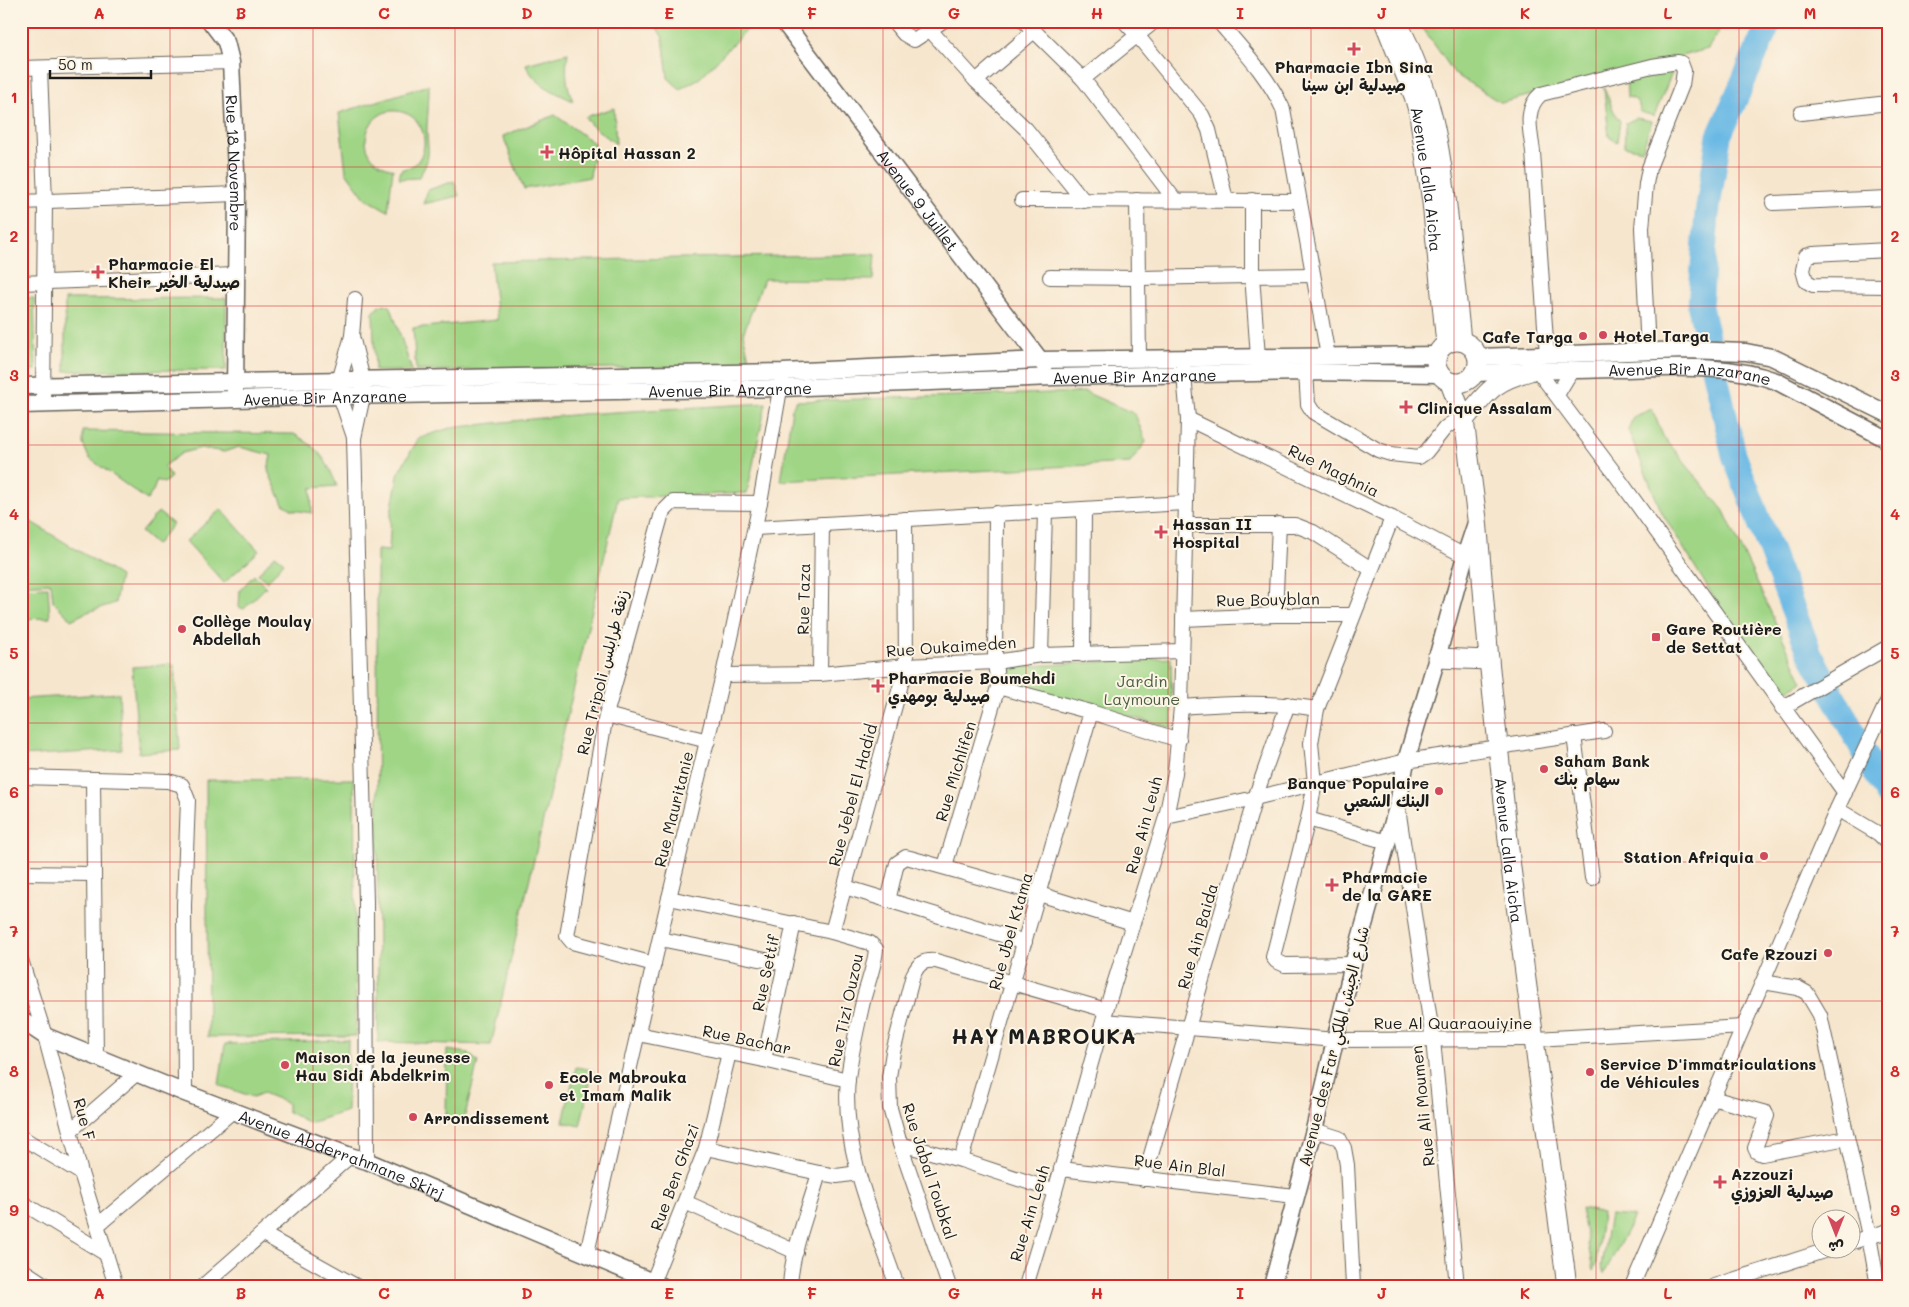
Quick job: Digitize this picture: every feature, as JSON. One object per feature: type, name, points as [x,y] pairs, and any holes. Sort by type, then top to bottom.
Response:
[{"type":"main road","name":"Avenue Lalla Aicha","points":[[1384,21],[1419,114],[1432,202],[1448,347]]},
{"type":"main road","name":"Avenue Lalla Aicha","points":[[1397,21],[1424,86],[1436,124],[1442,163],[1448,347]]},
{"type":"main road","points":[[1448,347],[1472,347],[1462,374],[1436,365],[1448,347]]},
{"type":"main road","points":[[1463,416],[1493,386],[1506,379],[1534,371]]},
{"type":"main road","name":"Avenue Lalla Aicha","points":[[1462,374],[1455,401],[1463,416],[1477,519],[1489,660],[1511,868],[1536,1039],[1568,1286]]},
{"type":"main road","points":[[1437,658],[1489,660]]},
{"type":"street","name":"Rue 18 Novembre","points":[[210,21],[226,42],[231,62],[237,194],[235,391]]},
{"type":"street","points":[[893,21],[911,40],[942,21]]},
{"type":"street","points":[[1124,21],[1202,115],[1209,130],[1226,200]]},
{"type":"street","points":[[1083,79],[1155,21]]},
{"type":"street","points":[[1218,21],[1250,59],[1274,92],[1283,109],[1328,356]]},
{"type":"street","name":"Avenue 9 Juillet","points":[[790,24],[1053,378]]},
{"type":"street","points":[[976,81],[1029,26],[1083,79],[1175,200]]},
{"type":"street","points":[[930,30],[976,81],[1026,129],[1084,201]]},
{"type":"street","points":[[21,68],[231,62]]},
{"type":"street","points":[[1547,355],[1533,152],[1529,120],[1530,110],[1540,94],[1652,66],[1678,62],[1681,63],[1684,71],[1682,85],[1649,168],[1645,190],[1642,228],[1648,351]]},
{"type":"street","points":[[40,68],[45,202],[42,405]]},
{"type":"street","points":[[1801,113],[1888,103]]},
{"type":"street","points":[[21,202],[237,194]]},
{"type":"street","points":[[1773,203],[1888,198]]},
{"type":"street","points":[[1022,200],[1299,201]]},
{"type":"street","points":[[1137,200],[1139,358]]},
{"type":"street","points":[[1252,200],[1252,275],[1258,357]]},
{"type":"street","points":[[1888,250],[1813,254],[1806,256],[1803,270],[1806,281],[1813,286],[1888,286]]},
{"type":"street","points":[[21,283],[235,275]]},
{"type":"street","points":[[1050,277],[1138,278],[1313,275]]},
{"type":"street","points":[[354,438],[340,388],[352,336],[356,298]]},
{"type":"street","points":[[352,336],[363,388],[354,438],[366,902],[367,1162]]},
{"type":"street","name":"Avenue Bir Anzarane","points":[[782,380],[1040,360],[1328,356],[1448,347]]},
{"type":"street","name":"Avenue Bir Anzarane","points":[[1462,374],[1547,355],[1728,350],[1772,357],[1888,414]]},
{"type":"street","name":"Rue Ain Leuh","points":[[1026,1286],[1104,1015],[1166,817],[1179,740],[1181,707],[1184,503],[1188,418],[1183,357]]},
{"type":"street","name":"Avenue Bir Anzarane","points":[[21,405],[235,391],[340,388],[782,380],[1053,378],[1306,372],[1462,374],[1685,368],[1737,371],[1763,376],[1888,440]]},
{"type":"street","points":[[1557,395],[1572,370]]},
{"type":"street","points":[[1534,371],[1557,395],[1712,607],[1782,708],[1847,789]]},
{"type":"street","points":[[1306,372],[1308,404],[1313,412],[1384,452],[1418,457],[1426,452],[1445,428],[1463,416]]},
{"type":"street","name":"Rue Mauritanie","points":[[587,1253],[723,675],[760,503],[782,380]]},
{"type":"street","name":"Avenue Bir Anzarane","points":[[21,386],[43,385],[235,391]]},
{"type":"street","name":"Rue Maghnia","points":[[1188,418],[1392,518],[1464,556]]},
{"type":"street","name":"Rue Tripoli زنقة طرابلس","points":[[654,964],[572,942],[566,936],[606,715],[660,518],[668,506],[673,502],[760,503]]},
{"type":"street","points":[[755,528],[1184,503]]},
{"type":"street","points":[[1083,655],[1084,509]]},
{"type":"street","points":[[1041,655],[1045,510]]},
{"type":"street","points":[[996,513],[995,662],[998,687],[1091,712],[1179,740]]},
{"type":"street","points":[[1353,964],[1282,964],[1273,957],[1308,819],[1315,783],[1311,743],[1317,709],[1392,518]]},
{"type":"street","name":"Rue Jebel El Hadid","points":[[832,932],[906,666],[905,519]]},
{"type":"street","name":"Avenue des Far شارع الجيش الملكي","points":[[1272,1286],[1314,1130],[1353,964],[1398,804],[1406,760],[1437,658],[1464,556],[1477,519]]},
{"type":"street","name":"Rue Taza","points":[[820,674],[822,524]]},
{"type":"street","points":[[1276,615],[1280,524]]},
{"type":"street","points":[[1185,525],[1295,525],[1308,529],[1371,569]]},
{"type":"street","name":"Rue Bouyblan","points":[[1183,619],[1276,615],[1353,615]]},
{"type":"street","points":[[1782,708],[1888,647]]},
{"type":"street","name":"Rue Oukaimeden","points":[[723,675],[820,674],[906,666],[995,662],[1041,655],[1182,651]]},
{"type":"street","name":"Rue Michlifen","points":[[945,866],[998,687]]},
{"type":"street","points":[[1632,1286],[1837,809],[1888,700]]},
{"type":"street","points":[[1181,707],[1242,703],[1288,704],[1317,709]]},
{"type":"street","name":"Rue Ain Baida","points":[[1144,1179],[1255,798],[1288,704]]},
{"type":"street","name":"Rue Jbel Ktama","points":[[961,1160],[1040,894],[1091,712]]},
{"type":"street","points":[[606,715],[708,741]]},
{"type":"street","points":[[1166,817],[1255,798],[1406,760],[1604,731]]},
{"type":"street","points":[[1574,735],[1592,878]]},
{"type":"street","points":[[21,777],[168,781],[182,785],[186,791],[188,800],[184,905],[185,1093]]},
{"type":"street","points":[[93,779],[96,1056]]},
{"type":"street","name":"Rue Ali Moumen","points":[[1398,804],[1433,1040],[1457,1286]]},
{"type":"street","points":[[1837,809],[1879,834],[1888,842]]},
{"type":"street","points":[[1308,819],[1387,842]]},
{"type":"street","points":[[888,901],[897,863],[906,857],[945,866],[1133,923]]},
{"type":"street","points":[[21,874],[93,874]]},
{"type":"street","points":[[845,887],[1025,942]]},
{"type":"street","name":"Rue Tizi Ouzou","points":[[669,898],[832,932],[870,942],[876,949],[855,1036],[848,1080],[848,1121],[858,1173],[897,1286]]},
{"type":"street","name":"Rue Settif","points":[[764,1060],[794,923]]},
{"type":"street","points":[[660,939],[785,964]]},
{"type":"street","name":"Rue F","points":[[21,960],[45,1036],[81,1173],[116,1286]]},
{"type":"street","name":"Rue Jabal Toubkal","points":[[949,1286],[900,1144],[890,1108],[889,1077],[893,1052],[910,985],[918,964],[926,960],[936,961],[1014,983],[1104,1015]]},
{"type":"street","points":[[1763,982],[1798,988],[1807,994],[1820,1015],[1869,1236],[1878,1286]]},
{"type":"street","name":"Rue Al Quaraouiyine","points":[[1104,1015],[1189,1027],[1336,1040],[1536,1039],[1743,1027]]},
{"type":"street","name":"Avenue Abderrahmane Skirj","points":[[21,1020],[45,1036],[185,1093],[367,1162],[657,1284]]},
{"type":"street","name":"Rue Bachar","points":[[638,1034],[764,1060],[848,1080]]},
{"type":"street","name":"Rue Ben Ghazi","points":[[657,1284],[706,1148],[729,1053]]},
{"type":"street","points":[[70,1131],[137,1073]]},
{"type":"street","points":[[1712,1098],[1766,1112],[1767,1116],[1755,1148],[1757,1152],[1762,1154],[1847,1138]]},
{"type":"street","points":[[98,1225],[234,1111]]},
{"type":"street","points":[[1314,1130],[1339,1138],[1344,1148],[1347,1165],[1353,1286]]},
{"type":"street","points":[[22,1138],[81,1173]]},
{"type":"street","points":[[900,1144],[961,1160],[1055,1190]]},
{"type":"street","points":[[706,1148],[837,1176],[858,1173]]},
{"type":"street","points":[[203,1286],[350,1156]]},
{"type":"street","name":"Rue Ain Blal","points":[[1061,1169],[1295,1196]]},
{"type":"street","points":[[790,1286],[796,1252],[819,1173]]},
{"type":"street","points":[[21,1202],[106,1254]]},
{"type":"street","points":[[685,1202],[796,1252]]},
{"type":"street","points":[[1862,1238],[1888,1231]]},
{"type":"street","points":[[263,1234],[356,1286]]},
{"type":"street","points":[[1714,1286],[1733,1283],[1812,1256]]},
{"type":"street","points":[[21,1269],[47,1286]]},
{"type":"green space","points":[[653,21],[750,21],[752,24],[700,78],[680,89],[668,78],[663,38]]},
{"type":"green space","points":[[1430,21],[1724,21],[1708,49],[1501,103],[1455,74],[1422,27]]},
{"type":"green space","points":[[568,53],[567,77],[573,101],[552,91],[539,82],[529,71],[526,64]]},
{"type":"green space","points":[[1669,68],[1672,70],[1672,73],[1654,116],[1640,112],[1637,102],[1633,98],[1627,97],[1626,78]]},
{"type":"green space","points":[[429,85],[428,158],[418,178],[399,179],[401,170],[415,164],[423,151],[424,136],[421,128],[412,117],[405,113],[392,111],[381,114],[373,121],[368,131],[366,142],[370,153],[378,163],[393,169],[388,211],[365,198],[346,172],[339,113]]},
{"type":"green space","points":[[1604,88],[1620,121],[1617,142],[1609,137]]},
{"type":"green space","points":[[614,108],[616,144],[591,125],[585,117]]},
{"type":"green space","points":[[555,115],[594,143],[590,177],[524,189],[503,136]]},
{"type":"green space","points":[[1636,118],[1652,121],[1642,150],[1624,146],[1626,123]]},
{"type":"green space","points":[[454,181],[459,196],[423,204],[428,190]]},
{"type":"green space","points":[[875,254],[873,280],[764,279],[743,334],[751,366],[416,371],[413,328],[497,320],[491,262]]},
{"type":"green space","points":[[21,298],[34,298],[36,370],[21,370]]},
{"type":"green space","points":[[226,298],[226,370],[65,371],[65,299]]},
{"type":"green space","points":[[385,304],[391,307],[412,371],[375,371],[373,313],[379,306]]},
{"type":"green space","points":[[1085,392],[1135,414],[1146,442],[1130,463],[781,481],[792,409],[796,401]]},
{"type":"green space","points":[[766,403],[747,493],[618,498],[491,1045],[378,1042],[377,550],[389,551],[391,512],[399,471],[419,438],[450,428],[531,419],[582,414]]},
{"type":"green space","points":[[1652,409],[1663,436],[1724,511],[1803,682],[1781,694],[1727,619],[1662,513],[1628,430],[1633,417]]},
{"type":"green space","points":[[83,431],[294,434],[310,445],[321,456],[337,486],[311,488],[312,513],[293,510],[283,504],[268,471],[271,455],[239,447],[224,452],[201,448],[182,453],[164,466],[171,477],[164,483],[157,480],[147,500],[89,458],[83,444]]},
{"type":"green space","points":[[221,509],[259,551],[224,583],[186,541]]},
{"type":"green space","points":[[158,512],[173,524],[156,545],[141,532]]},
{"type":"green space","points":[[28,520],[120,576],[115,603],[71,620],[53,601],[51,583],[21,585],[21,524]]},
{"type":"green space","points":[[275,555],[284,562],[267,582],[258,574]]},
{"type":"green space","points":[[254,575],[266,587],[244,609],[239,607],[240,590]]},
{"type":"green space","points":[[48,587],[50,618],[21,619],[21,588]]},
{"type":"green space","name":"Jardin Laymoune","points":[[1171,658],[1172,728],[1016,686],[1006,680],[1010,667]]},
{"type":"green space","points":[[174,664],[180,750],[139,753],[132,667]]},
{"type":"green space","points":[[119,693],[122,750],[21,756],[21,699]]},
{"type":"green space","points":[[354,779],[356,1036],[208,1037],[206,780]]},
{"type":"green space","name":"Maison de la jeunesse Hau Sidi Abdelkrim","points":[[348,1040],[347,1111],[309,1123],[287,1111],[287,1103],[263,1093],[253,1097],[219,1085],[225,1044]]},
{"type":"green space","points":[[447,1050],[468,1053],[478,1062],[464,1120],[446,1115]]},
{"type":"green space","points":[[576,1067],[593,1070],[580,1126],[563,1122]]},
{"type":"green space","points":[[1581,1208],[1602,1213],[1596,1264],[1593,1270]]},
{"type":"green space","points":[[1610,1215],[1634,1217],[1604,1274],[1601,1266]]},
{"type":"waterway","points":[[1770,21],[1719,136],[1707,214],[1700,307],[1734,455],[1810,654],[1888,795]]},
{"type":"place","name":"Pharmacie Ibn Sina صيدلية ابن سينا","points":[[1354,49]]},
{"type":"place","name":"Hôpital Hassan 2","points":[[547,152]]},
{"type":"place","name":"Pharmacie El Kheir صيدلية الخير","points":[[98,272]]},
{"type":"place","name":"Hotel Targa","points":[[1603,335]]},
{"type":"place","name":"Cafe Targa","points":[[1583,336]]},
{"type":"place","name":"Clinique Assalam","points":[[1406,407]]},
{"type":"place","name":"Hassan II Hospital","points":[[1161,532]]},
{"type":"place","name":"Collège Moulay Abdellah","points":[[182,629]]},
{"type":"place","name":"Gare Routière de Settat","points":[[1656,637]]},
{"type":"place","name":"Pharmacie Boumehdi صيدلية بومهدي","points":[[878,686]]},
{"type":"place","name":"Saham Bank سهام بنك","points":[[1544,769]]},
{"type":"place","name":"Banque Populaire البنك الشعبي","points":[[1439,791]]},
{"type":"place","name":"Station Afriquia","points":[[1764,856]]},
{"type":"place","name":"Pharmacie de la GARE","points":[[1332,885]]},
{"type":"place","name":"Cafe Rzouzi","points":[[1828,953]]},
{"type":"place","name":"Maison de la jeunesse Hau Sidi Abdelkrim","points":[[285,1065]]},
{"type":"place","name":"Service D'immatriculations de Véhicules","points":[[1590,1072]]},
{"type":"place","name":"Ecole Mabrouka et Imam Malik","points":[[549,1085]]},
{"type":"place","name":"Arrondissement","points":[[413,1117]]},
{"type":"place","name":"Azzouzi صيدلية العزوزي","points":[[1720,1182]]},
{"type":"district","name":"HAY MABROUKA","points":[[1044,1035]]}]
